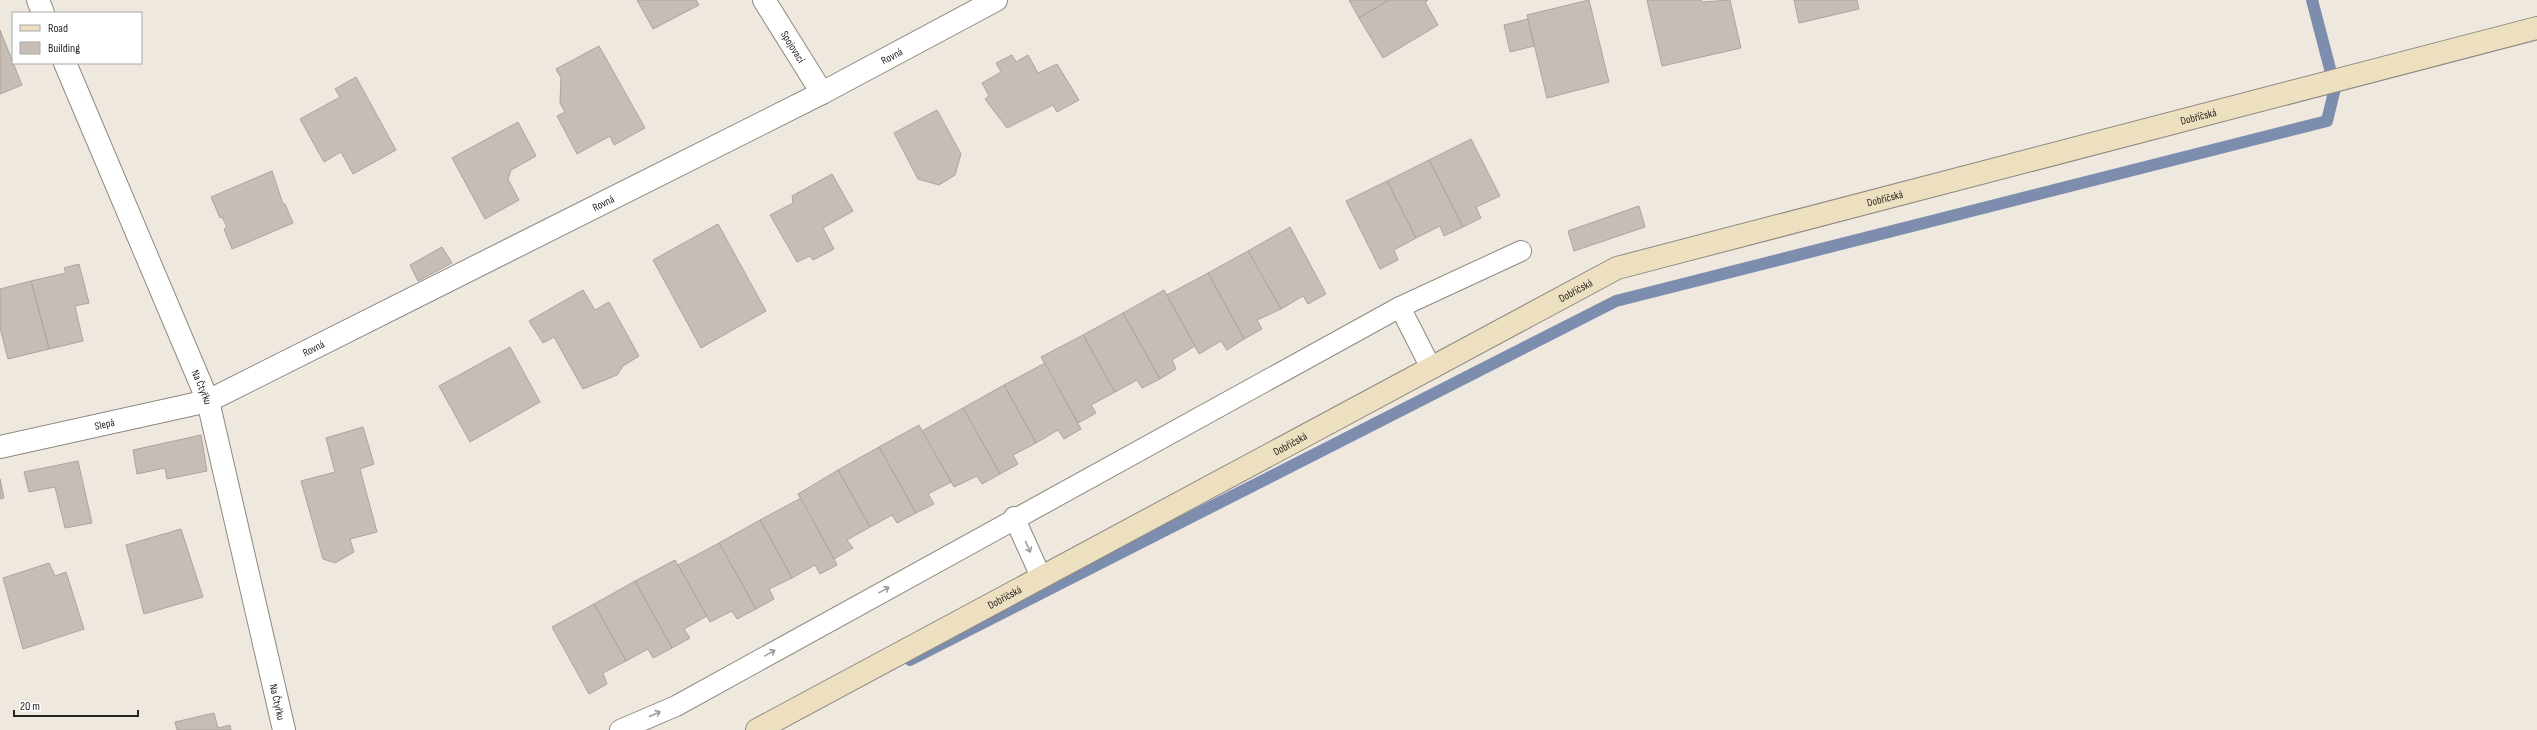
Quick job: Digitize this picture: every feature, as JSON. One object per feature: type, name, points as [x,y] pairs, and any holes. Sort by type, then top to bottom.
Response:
[{"type":"street","points":[[38,0],[43,12]]},
{"type":"street","name":"Spojovací","points":[[764,0],[822,92]]},
{"type":"street","name":"Rovná","points":[[208,401],[822,92],[996,0]]},
{"type":"street","name":"Dobříčská","points":[[757,730],[1617,268],[2537,28]]},
{"type":"street","name":"Na Čtyřku","points":[[64,64],[208,401],[284,730]]},
{"type":"street","name":"Slepá","points":[[0,447],[208,401]]},
{"type":"lane","points":[[620,730],[676,706],[1014,517],[1400,307],[1520,251]]},
{"type":"lane","points":[[1400,307],[1431,368]]},
{"type":"lane","points":[[1014,517],[1042,577]]},
{"type":"building","points":[[637,0],[696,0],[699,5],[653,29]]},
{"type":"building","points":[[1349,0],[1389,0],[1359,18]]},
{"type":"building","points":[[1389,0],[1428,0],[1425,2],[1438,25],[1383,58],[1359,18]]},
{"type":"building","points":[[1589,0],[1609,82],[1547,98],[1527,15]]},
{"type":"building","points":[[1647,0],[1701,0],[1702,2],[1730,0],[1741,48],[1662,66]]},
{"type":"building","points":[[1794,0],[1857,0],[1859,9],[1799,23]]},
{"type":"building","points":[[1528,19],[1534,46],[1510,52],[1504,25]]},
{"type":"building","points":[[0,30],[12,60],[12,64],[14,64],[22,85],[0,94]]},
{"type":"building","points":[[599,46],[645,128],[614,145],[610,136],[577,154],[557,116],[565,112],[560,103],[561,78],[556,69]]},
{"type":"building","points":[[1012,55],[1016,62],[1028,55],[1038,73],[1057,64],[1079,100],[1057,112],[1053,105],[1007,128],[985,99],[989,96],[982,83],[1001,72],[996,63]]},
{"type":"building","points":[[356,77],[396,150],[353,174],[341,152],[324,162],[300,119],[340,97],[335,89]]},
{"type":"building","points":[[937,110],[961,154],[955,175],[939,185],[918,179],[894,133]]},
{"type":"building","points":[[518,122],[536,156],[511,170],[508,179],[519,200],[485,219],[452,158]]},
{"type":"building","points":[[1471,139],[1500,196],[1476,207],[1481,218],[1463,227],[1429,160]]},
{"type":"building","points":[[1429,160],[1463,227],[1444,236],[1440,226],[1416,238],[1387,181]]},
{"type":"building","points":[[272,171],[283,204],[285,204],[293,223],[232,249],[224,229],[227,227],[222,217],[220,218],[211,197]]},
{"type":"building","points":[[832,174],[853,211],[823,228],[834,249],[813,260],[810,256],[797,262],[770,215],[793,203],[792,196]]},
{"type":"building","points":[[1387,181],[1416,238],[1394,250],[1398,260],[1380,269],[1346,201]]},
{"type":"building","points":[[1639,206],[1645,227],[1574,251],[1568,231]]},
{"type":"building","points":[[718,224],[766,311],[701,348],[653,260]]},
{"type":"building","points":[[1290,227],[1326,294],[1308,304],[1303,296],[1281,309],[1248,251]]},
{"type":"building","points":[[442,247],[452,263],[418,281],[410,265]]},
{"type":"building","points":[[1248,251],[1281,309],[1257,320],[1262,329],[1244,339],[1208,273]]},
{"type":"building","points":[[79,264],[89,303],[75,306],[83,341],[49,349],[31,281],[66,273],[64,268]]},
{"type":"building","points":[[1208,273],[1244,339],[1227,350],[1221,341],[1199,354],[1167,295]]},
{"type":"building","points":[[31,281],[49,349],[8,359],[0,328],[0,289]]},
{"type":"building","points":[[583,290],[595,310],[609,302],[639,356],[623,366],[617,375],[583,389],[554,337],[543,343],[529,321]]},
{"type":"building","points":[[1164,290],[1195,346],[1172,360],[1176,369],[1160,379],[1123,313]]},
{"type":"building","points":[[1123,313],[1160,379],[1142,388],[1137,380],[1115,392],[1083,335]]},
{"type":"building","points":[[1083,335],[1115,392],[1091,405],[1096,413],[1078,423],[1041,357]]},
{"type":"building","points":[[510,347],[540,402],[470,442],[439,386]]},
{"type":"building","points":[[1045,363],[1081,429],[1064,439],[1058,430],[1036,443],[1004,385]]},
{"type":"building","points":[[1004,385],[1036,443],[1013,455],[1018,464],[1000,474],[963,408]]},
{"type":"building","points":[[963,408],[1000,474],[982,484],[977,476],[954,487],[922,431]]},
{"type":"building","points":[[919,425],[951,482],[928,494],[934,504],[916,513],[879,447]]},
{"type":"building","points":[[363,427],[374,464],[360,469],[377,532],[350,539],[354,552],[335,563],[323,559],[301,481],[335,472],[326,438]]},
{"type":"building","points":[[201,435],[207,471],[167,479],[165,468],[137,474],[133,450]]},
{"type":"building","points":[[879,447],[916,513],[897,523],[892,515],[870,527],[838,470]]},
{"type":"building","points":[[78,461],[92,523],[65,528],[55,487],[29,492],[24,472]]},
{"type":"building","points":[[838,470],[870,527],[847,540],[853,548],[834,559],[798,494]]},
{"type":"building","points":[[0,479],[4,498],[0,499]]},
{"type":"building","points":[[801,498],[837,565],[820,574],[815,565],[792,578],[760,520]]},
{"type":"building","points":[[760,520],[792,578],[769,589],[774,599],[756,609],[719,543]]},
{"type":"building","points":[[181,529],[203,597],[144,614],[126,545]]},
{"type":"building","points":[[719,543],[756,609],[737,619],[732,611],[710,622],[678,565]]},
{"type":"building","points":[[675,560],[707,616],[684,629],[690,638],[672,648],[635,581]]},
{"type":"building","points":[[49,563],[55,576],[66,572],[84,629],[23,649],[3,578]]},
{"type":"building","points":[[635,581],[672,648],[653,658],[648,649],[626,661],[594,604]]},
{"type":"building","points":[[594,604],[626,661],[603,673],[607,684],[589,694],[552,627]]},
{"type":"building","points":[[214,713],[218,728],[230,725],[231,730],[177,730],[175,722]]},
{"type":"waterway","points":[[910,660],[1616,301],[2327,121],[2335,88],[2312,0]]}]
